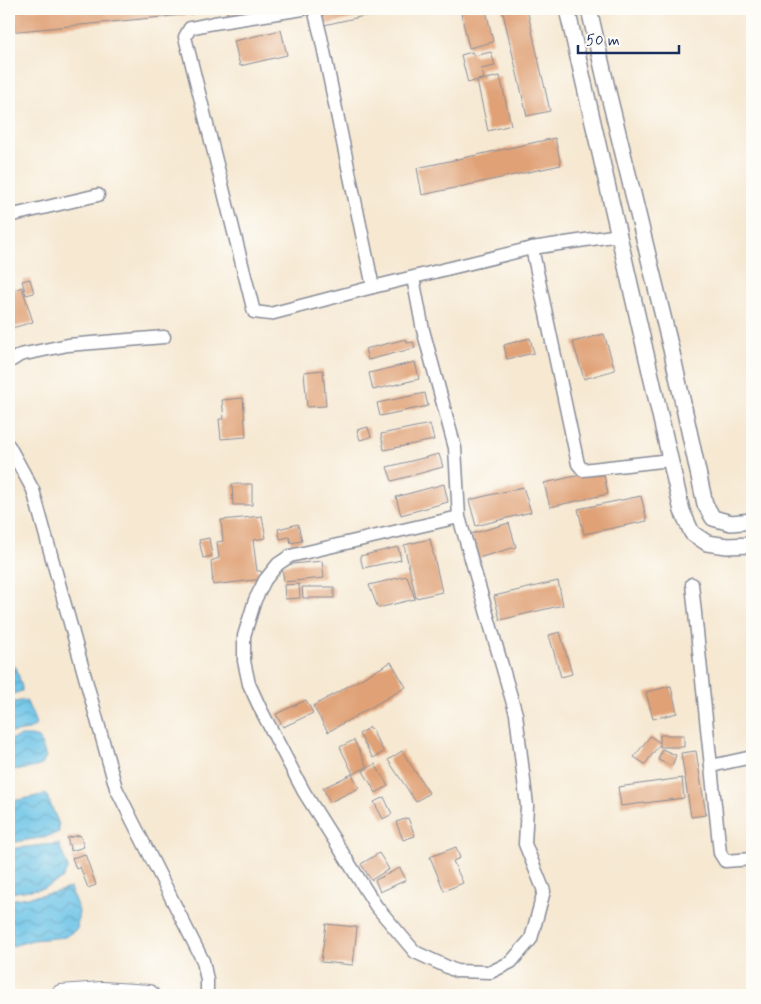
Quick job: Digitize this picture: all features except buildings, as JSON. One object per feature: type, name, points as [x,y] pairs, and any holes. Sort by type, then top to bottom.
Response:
[{"type":"main road","points":[[61,995],[102,992],[149,995]]},
{"type":"street","points":[[303,9],[190,28],[185,37],[254,312],[270,314],[532,248],[619,235]]},
{"type":"street","points":[[314,9],[373,287]]},
{"type":"street","points":[[567,9],[682,511],[692,533],[706,543],[728,546],[752,545]]},
{"type":"street","points":[[589,9],[672,353],[705,504],[713,518],[731,523],[752,521]]},
{"type":"street","points":[[9,216],[98,195]]},
{"type":"street","points":[[532,248],[578,464],[583,470],[670,460]]},
{"type":"street","points":[[413,278],[423,330],[455,448],[459,517],[516,714],[527,806],[525,844],[544,891],[531,939],[511,962],[491,972],[456,971],[415,952],[376,906],[304,792],[249,684],[244,661],[244,636],[255,600],[265,580],[278,564],[290,556],[459,517]]},
{"type":"street","points":[[9,362],[20,355],[68,345],[164,337]]},
{"type":"street","points":[[9,446],[33,490],[116,788],[203,961],[207,995]]},
{"type":"street","points":[[692,533],[713,518]]},
{"type":"street","points":[[692,584],[720,853],[725,861],[752,859]]},
{"type":"street","points":[[711,766],[752,757]]},
{"type":"water","points":[[9,667],[16,667],[22,691],[9,695]]},
{"type":"water","points":[[26,700],[36,725],[29,730],[9,733],[9,703]]},
{"type":"water","points":[[21,736],[39,738],[46,757],[42,765],[26,769],[9,768],[9,740]]},
{"type":"water","points":[[46,794],[58,822],[59,832],[46,837],[9,843],[9,802]]},
{"type":"water","points":[[59,844],[68,868],[62,879],[44,888],[9,893],[9,849]]},
{"type":"water","points":[[70,888],[79,911],[77,929],[65,937],[33,940],[9,947],[9,900]]}]
